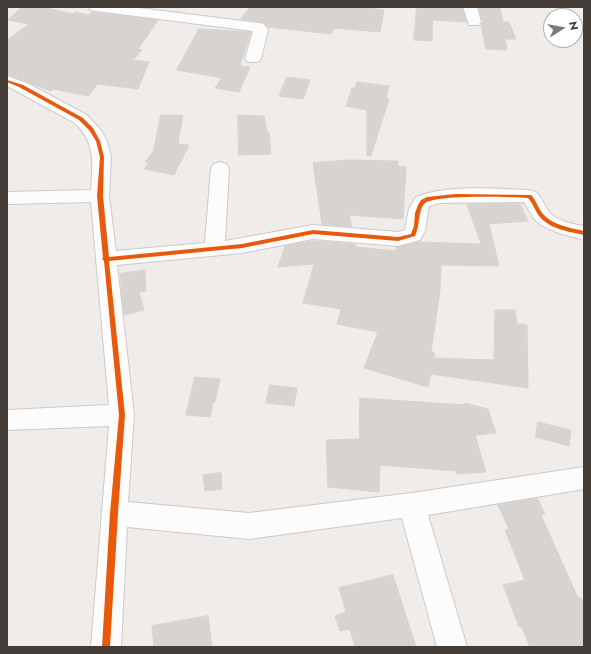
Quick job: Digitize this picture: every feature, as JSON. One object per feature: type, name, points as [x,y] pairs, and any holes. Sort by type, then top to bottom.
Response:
[{"type":"street","points":[[96,7],[259,27],[261,30],[253,59]]},
{"type":"street","points":[[470,7],[474,22]]},
{"type":"street","points":[[7,81],[21,86],[81,119],[91,129],[98,141],[102,158],[100,196],[105,259],[122,415],[114,513],[106,647]]},
{"type":"street","points":[[214,249],[220,168]]},
{"type":"street","points":[[7,198],[100,196]]},
{"type":"street","points":[[105,259],[242,246],[313,232],[398,239],[413,235],[418,228],[418,211],[421,202],[426,198],[444,196],[529,196],[535,202],[543,216],[564,229],[584,233]]},
{"type":"street","points":[[7,420],[122,415]]},
{"type":"street","points":[[114,513],[249,526],[412,505],[584,478]]},
{"type":"street","points":[[412,505],[452,647]]},
{"type":"building","points":[[22,7],[43,7],[73,14],[75,12],[89,15],[92,12],[158,20],[138,49],[142,50],[133,60],[149,62],[138,89],[98,84],[88,96],[54,89],[51,91],[7,74],[7,40],[29,24],[8,20]]},
{"type":"building","points":[[250,7],[362,7],[384,10],[380,32],[334,28],[331,34],[268,27],[264,23],[241,19]]},
{"type":"building","points":[[417,7],[433,7],[432,41],[414,40]]},
{"type":"building","points":[[433,7],[462,7],[467,22],[433,20]]},
{"type":"building","points":[[479,7],[500,7],[503,22],[509,22],[516,39],[505,39],[507,50],[486,49]]},
{"type":"building","points":[[199,29],[251,32],[240,66],[250,67],[239,92],[215,88],[222,78],[177,70]]},
{"type":"building","points":[[287,77],[310,80],[303,99],[279,96]]},
{"type":"building","points":[[357,82],[389,86],[386,99],[389,99],[371,156],[367,156],[367,110],[346,106],[352,88],[355,88]]},
{"type":"building","points":[[161,115],[183,115],[178,144],[189,145],[174,175],[144,169],[149,163],[145,162],[153,152]]},
{"type":"building","points":[[238,115],[264,116],[267,132],[269,132],[271,154],[239,155]]},
{"type":"building","points":[[350,160],[398,161],[398,166],[406,167],[403,219],[349,215],[352,227],[322,224],[313,163]]},
{"type":"building","points":[[467,204],[520,204],[528,221],[489,224],[499,266],[441,265],[440,290],[431,352],[435,353],[434,358],[494,360],[495,310],[515,310],[517,324],[527,325],[528,388],[431,374],[428,387],[364,368],[378,332],[337,324],[341,309],[303,303],[314,264],[278,267],[285,246],[312,241],[355,244],[356,247],[397,251],[396,247],[419,242],[481,244]]},
{"type":"building","points":[[145,270],[146,291],[139,292],[144,310],[124,315],[120,274]]},
{"type":"building","points":[[195,377],[220,379],[210,417],[186,415]]},
{"type":"building","points":[[270,385],[297,388],[294,406],[266,403]]},
{"type":"building","points":[[360,398],[465,405],[465,403],[488,409],[496,433],[475,435],[486,472],[457,474],[456,471],[380,465],[379,492],[328,487],[326,440],[359,439]]},
{"type":"building","points":[[538,422],[571,430],[569,446],[536,437]]},
{"type":"building","points":[[221,473],[222,489],[205,491],[203,475]]},
{"type":"building","points":[[537,498],[545,514],[541,515],[578,598],[581,598],[584,606],[584,647],[530,647],[522,627],[519,627],[503,585],[525,580],[505,530],[509,529],[498,505]]},
{"type":"building","points":[[393,575],[416,647],[355,647],[350,629],[340,631],[335,616],[346,612],[339,588]]},
{"type":"building","points":[[208,616],[212,647],[154,647],[152,626]]},
{"type":"cycle path","points":[[7,81],[21,86],[81,119],[91,129],[98,141],[102,157],[100,196],[122,415],[114,513],[106,647]]},
{"type":"cycle path","points":[[105,259],[242,246],[313,232],[398,239],[413,235],[420,205],[423,201],[429,198],[455,196],[529,196],[534,201],[543,217],[563,228],[584,233]]}]
